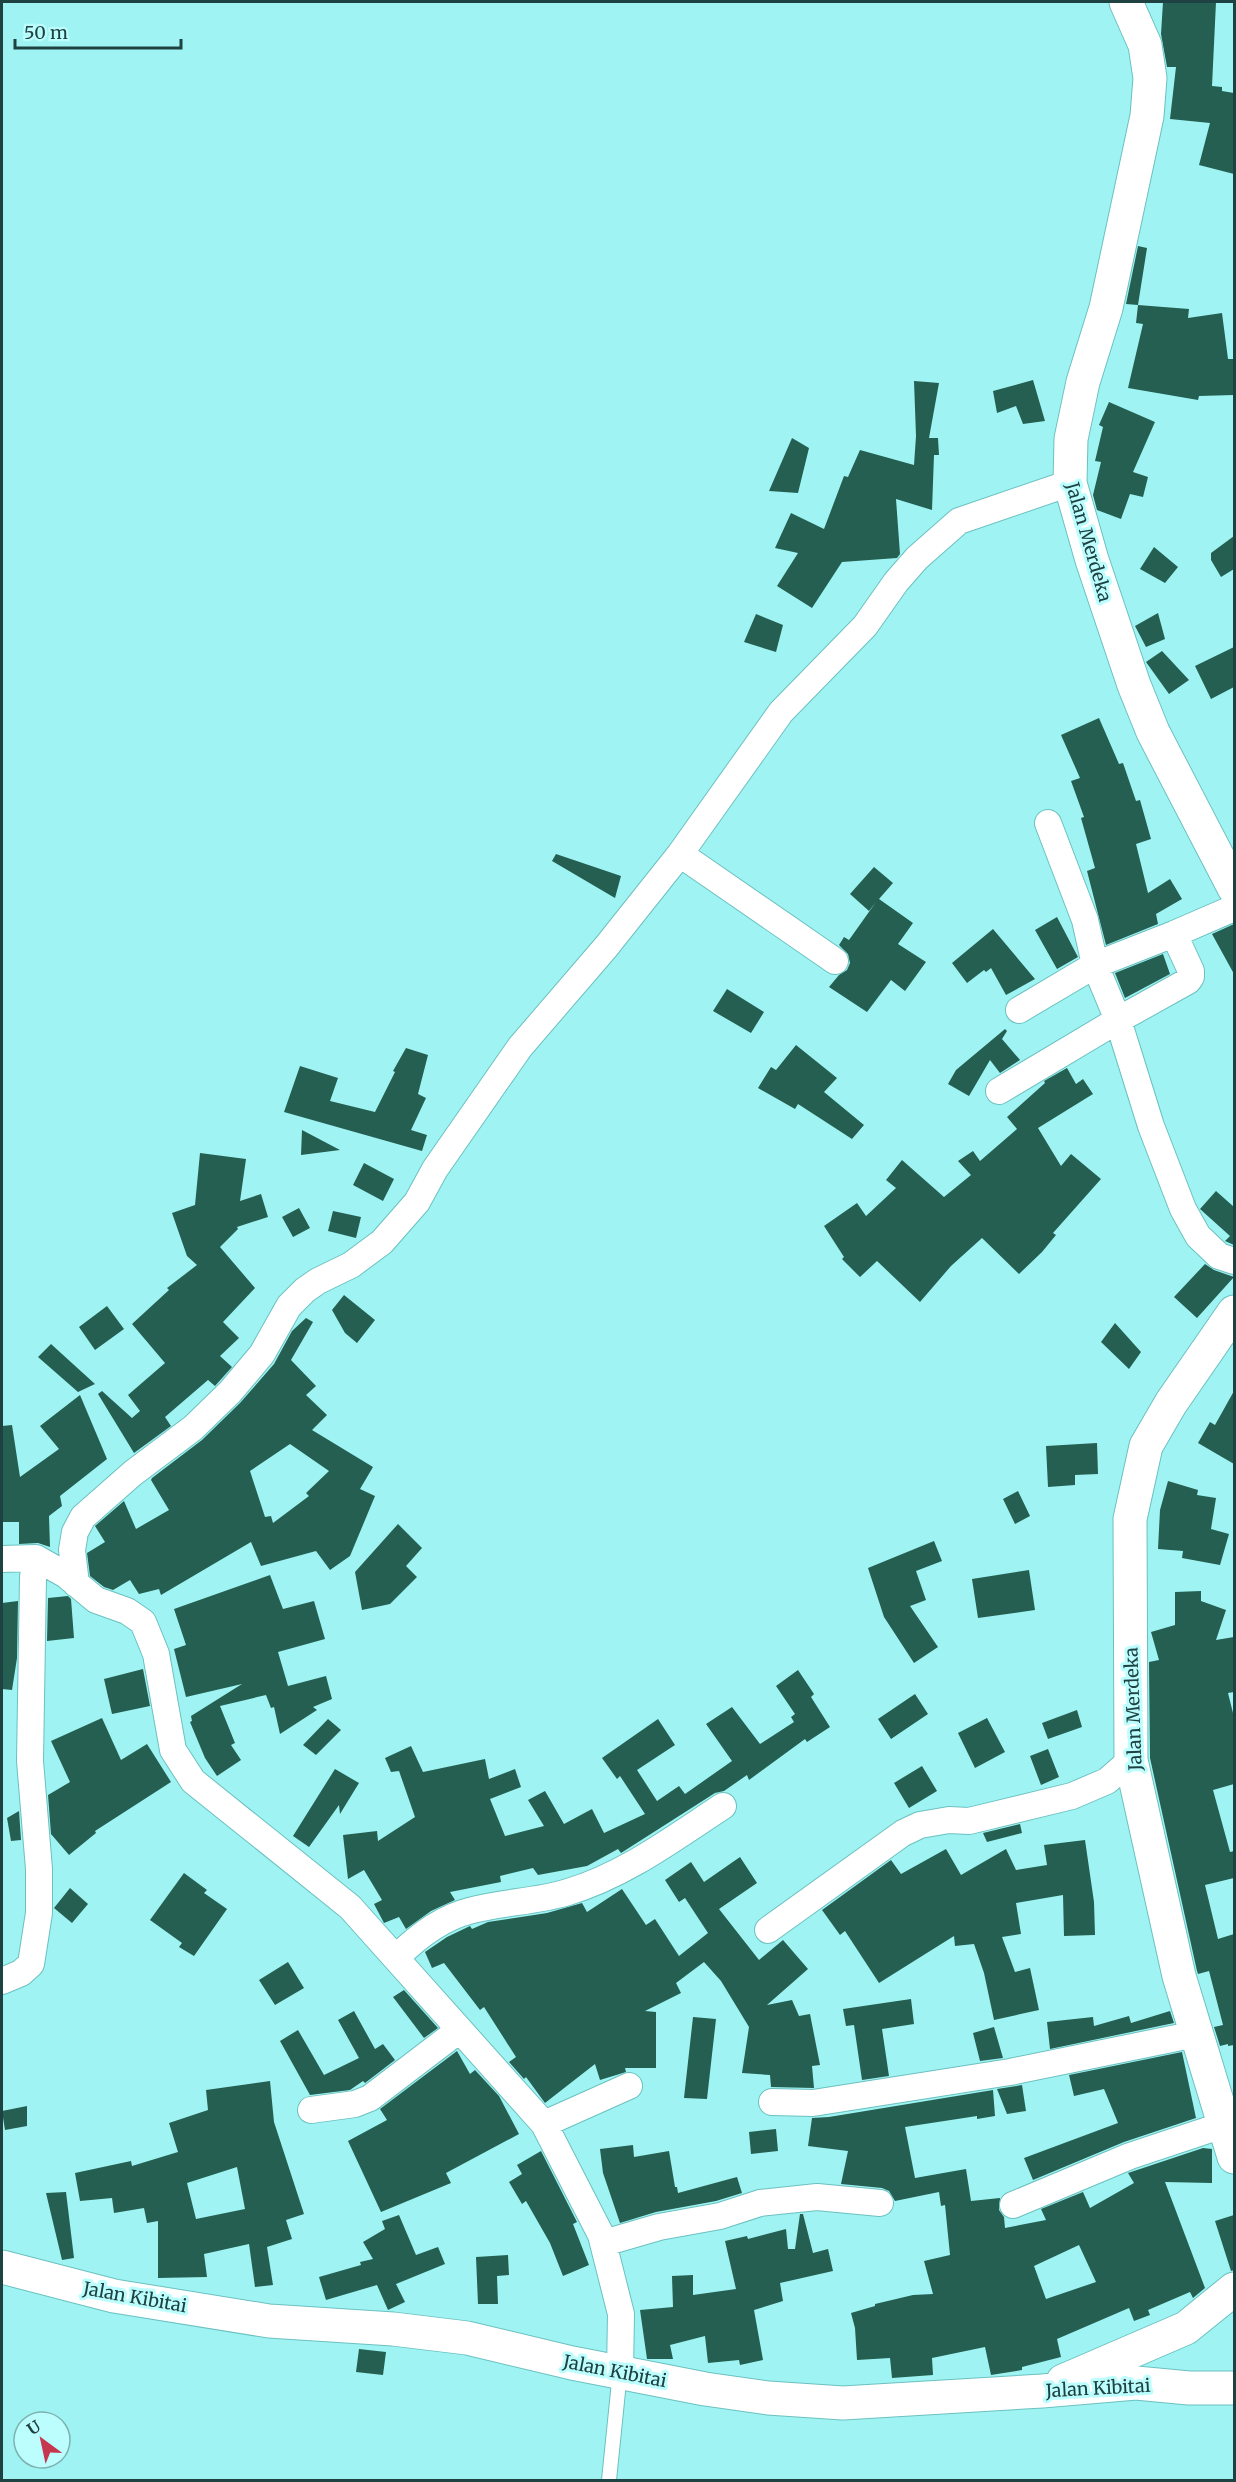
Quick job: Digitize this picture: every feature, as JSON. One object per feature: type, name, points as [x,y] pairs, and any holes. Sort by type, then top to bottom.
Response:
[{"type":"street","name":"Jalan Merdeka","points":[[1126,2],[1145,45],[1150,78],[1147,116],[1106,308],[1083,382],[1071,439],[1070,483],[1095,571],[1145,713],[1171,770],[1234,888]]},
{"type":"street","points":[[76,1584],[72,1550],[75,1532],[84,1517],[133,1473],[193,1428],[230,1392],[262,1354],[289,1305],[318,1281],[351,1265],[382,1242],[417,1202],[435,1169],[520,1047],[606,947],[680,854],[781,712],[865,626],[896,582],[917,558],[959,521],[1070,483]]},
{"type":"street","points":[[1048,823],[1085,920],[1095,965],[1118,1020],[1150,1126],[1183,1209],[1198,1236],[1219,1257],[1234,1261]]},
{"type":"street","points":[[680,854],[835,961]]},
{"type":"street","points":[[1019,1010],[1095,965],[1234,908]]},
{"type":"street","points":[[999,1091],[1118,1020],[1184,985],[1191,977],[1174,934]]},
{"type":"street","name":"Jalan Merdeka","points":[[1234,1312],[1171,1403],[1146,1446],[1130,1519],[1131,1760],[1179,1976],[1234,2157]]},
{"type":"street","points":[[2,1981],[21,1972],[31,1964],[39,1913],[39,1869],[30,1761],[33,1577],[36,1558]]},
{"type":"street","points":[[2,1559],[36,1558],[66,1575],[96,1600],[127,1611],[143,1622],[156,1654],[173,1750],[193,1781],[350,1907],[397,1957],[458,2031],[544,2124],[604,2243],[621,2314],[620,2371]]},
{"type":"street","points":[[768,1930],[903,1833],[920,1825],[949,1820],[969,1821],[1072,1796],[1107,1780],[1131,1760]]},
{"type":"street","points":[[397,1957],[435,1927],[462,1913],[568,1893],[623,1871],[723,1806]]},
{"type":"street","points":[[311,2110],[355,2104],[370,2098],[458,2031]]},
{"type":"street","points":[[772,2102],[813,2103],[1010,2072],[1196,2034]]},
{"type":"street","points":[[544,2124],[629,2086]]},
{"type":"street","points":[[1012,2205],[1130,2156],[1224,2125]]},
{"type":"street","points":[[604,2243],[658,2227],[720,2216],[760,2203],[817,2198],[880,2203]]},
{"type":"street","name":"Jalan Kibitai","points":[[2,2267],[114,2296],[269,2320],[466,2338],[661,2381],[768,2398],[843,2403],[1136,2383],[1189,2388],[1234,2388]]},
{"type":"street","points":[[1042,2391],[1186,2328],[1234,2289]]},
{"type":"lane","points":[[609,2481],[620,2371]]},
{"type":"building","points":[[1163,2],[1216,2],[1212,86],[1222,87],[1222,91],[1234,93],[1234,174],[1199,165],[1210,123],[1170,119],[1176,67],[1167,67],[1161,34]]},
{"type":"building","points":[[1138,246],[1147,248],[1138,305],[1126,304]]},
{"type":"building","points":[[1138,305],[1189,309],[1188,318],[1222,313],[1228,359],[1234,359],[1234,395],[1199,396],[1198,400],[1128,388],[1143,324],[1136,323]]},
{"type":"building","points":[[1033,380],[1045,421],[1023,424],[1016,406],[997,413],[993,391]]},
{"type":"building","points":[[914,381],[939,383],[929,438],[938,438],[939,455],[934,455],[932,510],[896,499],[900,554],[897,558],[842,562],[812,608],[777,586],[798,553],[775,548],[791,513],[824,529],[844,476],[848,477],[860,450],[914,465],[916,436]]},
{"type":"building","points":[[1109,402],[1155,422],[1133,472],[1148,477],[1143,497],[1130,494],[1121,519],[1097,510],[1093,495],[1101,462],[1095,461],[1103,427],[1099,425]]},
{"type":"building","points":[[792,438],[809,448],[798,493],[769,491]]},
{"type":"building","points":[[1234,536],[1234,569],[1221,577],[1211,560],[1211,553]]},
{"type":"building","points":[[1154,547],[1178,567],[1165,583],[1140,569]]},
{"type":"building","points":[[1158,613],[1165,639],[1146,647],[1135,626]]},
{"type":"building","points":[[756,614],[783,625],[776,652],[744,642]]},
{"type":"building","points":[[1234,647],[1234,687],[1211,699],[1195,666]]},
{"type":"building","points":[[1162,651],[1189,680],[1169,694],[1146,662]]},
{"type":"building","points":[[1099,718],[1119,764],[1123,763],[1136,801],[1140,800],[1151,839],[1136,844],[1148,893],[1170,879],[1182,899],[1156,914],[1158,924],[1106,945],[1087,871],[1095,868],[1081,818],[1084,817],[1071,781],[1080,778],[1061,735]]},
{"type":"building","points":[[556,854],[621,876],[615,898],[552,861]]},
{"type":"building","points":[[874,867],[893,883],[879,899],[913,923],[898,944],[926,962],[905,991],[891,980],[867,1012],[829,987],[839,975],[847,970],[850,963],[848,954],[839,945],[844,937],[849,940],[876,902],[869,911],[850,894]]},
{"type":"building","points":[[1057,917],[1078,957],[1057,969],[1035,930]]},
{"type":"building","points":[[1234,924],[1234,974],[1212,934]]},
{"type":"building","points":[[993,929],[1035,979],[1006,995],[991,968],[986,972],[984,970],[967,983],[952,963]]},
{"type":"building","points":[[1163,954],[1170,974],[1125,998],[1115,973]]},
{"type":"building","points":[[727,989],[764,1012],[751,1033],[713,1011]]},
{"type":"building","points":[[1005,1029],[1007,1031],[1002,1039],[1020,1060],[1000,1073],[990,1060],[969,1096],[948,1084],[956,1070]]},
{"type":"building","points":[[796,1045],[837,1078],[824,1092],[864,1125],[852,1139],[798,1104],[795,1109],[758,1088],[771,1067],[776,1070]]},
{"type":"building","points":[[406,1048],[428,1055],[418,1094],[426,1098],[411,1130],[427,1135],[422,1151],[284,1112],[300,1066],[338,1078],[330,1101],[375,1112]]},
{"type":"building","points":[[1067,1068],[1076,1084],[1083,1079],[1093,1094],[1038,1128],[1061,1166],[1071,1154],[1101,1179],[1053,1233],[1056,1235],[1042,1252],[1019,1274],[982,1238],[951,1266],[920,1302],[877,1261],[860,1277],[842,1259],[844,1257],[824,1226],[857,1203],[866,1216],[896,1188],[886,1180],[902,1160],[944,1197],[971,1175],[958,1161],[973,1151],[980,1161],[1017,1129],[1007,1117],[1045,1083],[1044,1081]]},
{"type":"building","points":[[302,1130],[340,1150],[301,1155]]},
{"type":"building","points":[[200,1153],[246,1159],[240,1201],[261,1194],[268,1217],[237,1227],[238,1229],[220,1247],[255,1288],[223,1322],[239,1338],[220,1356],[232,1367],[215,1386],[208,1380],[165,1417],[171,1426],[134,1453],[98,1394],[102,1391],[132,1418],[140,1411],[128,1395],[165,1363],[132,1324],[169,1290],[167,1288],[197,1265],[187,1256],[172,1213],[195,1205]]},
{"type":"building","points":[[364,1163],[394,1179],[383,1201],[353,1185]]},
{"type":"building","points":[[1216,1191],[1234,1207],[1234,1245],[1225,1241],[1230,1236],[1200,1209]]},
{"type":"building","points":[[299,1208],[310,1228],[293,1237],[282,1217]]},
{"type":"building","points":[[333,1211],[361,1217],[356,1238],[328,1231]]},
{"type":"building","points":[[1205,1264],[1234,1277],[1197,1318],[1174,1297]]},
{"type":"building","points":[[344,1295],[375,1320],[357,1343],[345,1333],[332,1310]]},
{"type":"building","points":[[107,1306],[124,1329],[95,1350],[79,1327]]},
{"type":"building","points":[[306,1318],[313,1322],[291,1360],[316,1386],[306,1395],[327,1415],[312,1430],[373,1467],[360,1489],[375,1496],[350,1556],[330,1570],[316,1551],[261,1566],[251,1542],[161,1595],[159,1589],[139,1594],[130,1580],[113,1590],[104,1587],[90,1576],[87,1553],[105,1542],[95,1526],[124,1501],[136,1529],[169,1510],[151,1480],[152,1478],[202,1440],[240,1403],[274,1364],[292,1331]],"holes":[[[290,1444],[329,1471],[306,1493],[309,1496],[273,1523],[271,1516],[265,1517],[250,1471]]]},
{"type":"building","points":[[1115,1323],[1141,1352],[1129,1369],[1101,1342]]},
{"type":"building","points":[[51,1344],[95,1384],[78,1392],[38,1357]]},
{"type":"building","points":[[1234,1391],[1234,1464],[1198,1443],[1210,1422],[1215,1425]]},
{"type":"building","points":[[80,1395],[107,1459],[60,1496],[62,1506],[49,1516],[50,1547],[38,1543],[19,1544],[19,1522],[2,1522],[2,1426],[12,1425],[20,1477],[59,1449],[40,1426]]},
{"type":"building","points":[[1097,1443],[1098,1474],[1075,1475],[1075,1485],[1048,1487],[1046,1446]]},
{"type":"building","points":[[1168,1481],[1198,1490],[1197,1495],[1216,1498],[1211,1529],[1229,1534],[1220,1565],[1182,1558],[1183,1551],[1158,1549],[1160,1510]]},
{"type":"building","points":[[1018,1491],[1030,1516],[1015,1524],[1003,1499]]},
{"type":"building","points":[[398,1524],[422,1548],[406,1566],[417,1577],[390,1604],[362,1610],[355,1572]]},
{"type":"building","points":[[934,1541],[942,1561],[916,1571],[926,1600],[910,1606],[938,1647],[914,1663],[884,1617],[868,1568]]},
{"type":"building","points":[[1029,1570],[1035,1610],[978,1618],[972,1579]]},
{"type":"building","points":[[270,1575],[283,1609],[314,1601],[325,1639],[278,1652],[288,1686],[326,1676],[332,1699],[313,1707],[317,1710],[280,1734],[274,1707],[271,1708],[266,1695],[220,1706],[235,1743],[231,1745],[241,1760],[217,1776],[205,1758],[190,1722],[192,1721],[191,1716],[242,1684],[186,1697],[174,1649],[186,1645],[174,1609]]},
{"type":"building","points":[[1201,1591],[1201,1601],[1226,1610],[1216,1640],[1234,1637],[1234,1692],[1228,1693],[1234,1717],[1234,1784],[1213,1790],[1230,1852],[1234,1851],[1234,1878],[1205,1885],[1218,1939],[1234,1934],[1234,2045],[1228,2046],[1228,2044],[1220,2046],[1214,2027],[1223,2025],[1209,1971],[1198,1974],[1197,1971],[1150,1758],[1149,1662],[1159,1660],[1151,1632],[1175,1625],[1175,1592]]},
{"type":"building","points":[[68,1596],[71,1599],[74,1638],[47,1641],[48,1598]]},
{"type":"building","points":[[18,1601],[17,1658],[12,1690],[2,1689],[2,1603]]},
{"type":"building","points":[[143,1669],[150,1706],[112,1714],[104,1679]]},
{"type":"building","points":[[798,1670],[814,1694],[811,1697],[830,1727],[807,1742],[805,1739],[749,1780],[747,1775],[724,1791],[715,1793],[621,1853],[618,1849],[587,1866],[538,1875],[533,1868],[500,1876],[501,1882],[450,1892],[455,1900],[431,1911],[406,1929],[399,1917],[384,1923],[374,1904],[382,1900],[364,1870],[348,1879],[343,1835],[377,1831],[378,1841],[415,1817],[399,1771],[391,1772],[385,1758],[411,1746],[423,1772],[485,1759],[489,1779],[515,1769],[521,1787],[490,1799],[505,1836],[544,1826],[528,1800],[545,1791],[564,1824],[592,1809],[604,1833],[645,1814],[620,1776],[617,1779],[602,1758],[658,1719],[675,1745],[637,1770],[657,1801],[679,1786],[685,1794],[732,1761],[706,1724],[732,1707],[760,1744],[794,1722],[791,1717],[795,1714],[776,1686]]},
{"type":"building","points":[[915,1694],[928,1714],[891,1739],[878,1719]]},
{"type":"building","points":[[1077,1710],[1082,1727],[1048,1739],[1042,1723]]},
{"type":"building","points":[[102,1718],[121,1760],[147,1744],[171,1782],[95,1831],[96,1833],[69,1855],[51,1834],[48,1795],[70,1782],[51,1741]]},
{"type":"building","points":[[987,1718],[1005,1752],[975,1768],[958,1733]]},
{"type":"building","points":[[328,1719],[341,1730],[316,1755],[303,1745]]},
{"type":"building","points":[[1048,1749],[1059,1777],[1041,1785],[1030,1756]]},
{"type":"building","points":[[922,1766],[937,1791],[909,1808],[894,1783]]},
{"type":"building","points":[[335,1769],[359,1783],[340,1814],[339,1805],[309,1847],[293,1836]]},
{"type":"building","points":[[19,1811],[21,1840],[11,1841],[7,1818]]},
{"type":"building","points":[[1020,1824],[1022,1833],[987,1842],[983,1833]]},
{"type":"building","points":[[1085,1840],[1094,1902],[1095,1935],[1064,1936],[1063,1895],[1016,1903],[1021,1934],[1002,1937],[1015,1972],[1030,1968],[1039,2010],[994,2020],[984,1973],[974,1944],[955,1946],[954,1936],[879,1983],[845,1931],[840,1935],[822,1910],[891,1860],[901,1874],[946,1849],[961,1875],[1006,1849],[1016,1870],[1047,1865],[1044,1845]]},
{"type":"building","points":[[740,1857],[757,1883],[719,1909],[759,1960],[783,1940],[808,1969],[767,2005],[792,2000],[799,2016],[810,2014],[820,2065],[812,2066],[814,2088],[771,2087],[770,2075],[742,2073],[749,2027],[721,1981],[704,1962],[676,1983],[681,1993],[645,2011],[656,2012],[656,2068],[625,2068],[626,2072],[600,2080],[595,2064],[545,2103],[526,2077],[524,2079],[509,2062],[516,2057],[484,2007],[480,2010],[444,1963],[432,1968],[425,1952],[447,1937],[470,1926],[472,1929],[488,1922],[547,1913],[582,1903],[587,1912],[622,1889],[646,1925],[655,1919],[679,1956],[708,1933],[685,1898],[679,1902],[665,1880],[691,1862],[704,1882]]},
{"type":"building","points":[[184,1873],[207,1890],[204,1893],[227,1909],[194,1956],[179,1947],[182,1943],[150,1920]]},
{"type":"building","points":[[70,1888],[88,1904],[72,1923],[54,1908]]},
{"type":"building","points":[[288,1962],[304,1988],[275,2005],[259,1980]]},
{"type":"building","points":[[404,1990],[438,2028],[424,2038],[393,1997]]},
{"type":"building","points":[[911,1999],[914,2024],[882,2029],[889,2076],[862,2080],[854,2025],[846,2026],[843,2009]]},
{"type":"building","points":[[354,2011],[375,2049],[383,2044],[395,2060],[365,2083],[363,2081],[350,2090],[310,2095],[280,2041],[298,2030],[324,2075],[359,2058],[338,2020]]},
{"type":"building","points":[[1170,2011],[1174,2023],[1050,2049],[1047,2022],[1093,2017],[1094,2026],[1129,2016],[1131,2023]]},
{"type":"building","points":[[693,2017],[716,2019],[707,2099],[684,2098]]},
{"type":"building","points":[[994,2027],[1003,2058],[980,2061],[973,2033]]},
{"type":"building","points":[[457,2051],[470,2074],[475,2070],[499,2096],[519,2134],[446,2173],[451,2183],[381,2212],[348,2141],[387,2120],[380,2109]]},
{"type":"building","points":[[1182,2052],[1196,2118],[1124,2142],[1033,2180],[1024,2158],[1118,2123],[1104,2089],[1074,2096],[1069,2075]]},
{"type":"building","points":[[270,2081],[274,2122],[304,2214],[286,2220],[292,2239],[267,2247],[273,2285],[255,2287],[249,2244],[204,2254],[207,2277],[158,2278],[158,2221],[147,2223],[144,2208],[114,2213],[112,2198],[80,2201],[75,2173],[131,2161],[132,2166],[178,2152],[169,2123],[208,2110],[206,2090]],"holes":[[[237,2167],[245,2209],[196,2219],[187,2183]]]},
{"type":"building","points":[[1022,2085],[1026,2111],[1007,2114],[997,2089]]},
{"type":"building","points":[[993,2090],[995,2116],[977,2119],[977,2116],[905,2127],[915,2178],[966,2169],[971,2201],[1000,2198],[999,2210],[1004,2217],[1005,2228],[1046,2220],[1041,2209],[1083,2192],[1090,2208],[1134,2183],[1128,2173],[1203,2148],[1212,2149],[1212,2183],[1165,2182],[1205,2288],[1193,2298],[1190,2292],[1148,2310],[1150,2315],[1134,2321],[1129,2308],[1057,2339],[1061,2357],[1022,2367],[1022,2370],[991,2375],[985,2347],[932,2358],[933,2375],[892,2378],[890,2358],[857,2360],[855,2328],[851,2313],[875,2306],[875,2304],[913,2295],[933,2294],[924,2261],[950,2255],[945,2205],[941,2206],[939,2192],[895,2201],[889,2191],[882,2188],[841,2184],[848,2151],[808,2146],[812,2118]],"holes":[[[1079,2245],[1096,2282],[1046,2299],[1034,2266]]]},
{"type":"building","points":[[27,2106],[27,2126],[5,2130],[2,2111]]},
{"type":"building","points":[[776,2129],[778,2151],[751,2154],[749,2132]]},
{"type":"building","points":[[633,2145],[634,2157],[669,2151],[678,2193],[737,2177],[742,2193],[716,2201],[656,2212],[620,2223],[603,2173],[600,2149]]},
{"type":"building","points":[[541,2151],[577,2222],[573,2224],[589,2265],[563,2276],[550,2243],[526,2201],[522,2204],[509,2182],[522,2174],[517,2165]]},
{"type":"building","points":[[66,2192],[74,2258],[62,2260],[46,2193]]},
{"type":"building","points":[[800,2214],[803,2214],[813,2253],[828,2249],[833,2271],[780,2283],[783,2301],[754,2310],[763,2360],[740,2365],[739,2360],[708,2363],[705,2336],[670,2345],[673,2359],[647,2359],[640,2310],[673,2307],[672,2276],[693,2275],[693,2295],[736,2289],[725,2241],[747,2236],[748,2239],[786,2229],[788,2249],[795,2249]]},
{"type":"building","points":[[399,2215],[416,2255],[438,2247],[445,2264],[396,2284],[405,2302],[388,2310],[377,2285],[326,2300],[319,2277],[361,2265],[360,2262],[373,2259],[363,2242],[385,2229],[382,2221]]},
{"type":"building","points":[[1234,2215],[1234,2270],[1231,2271],[1215,2221]]},
{"type":"building","points":[[508,2255],[509,2275],[497,2276],[498,2304],[478,2304],[476,2257]]},
{"type":"building","points":[[359,2349],[386,2352],[383,2375],[356,2372]]}]
